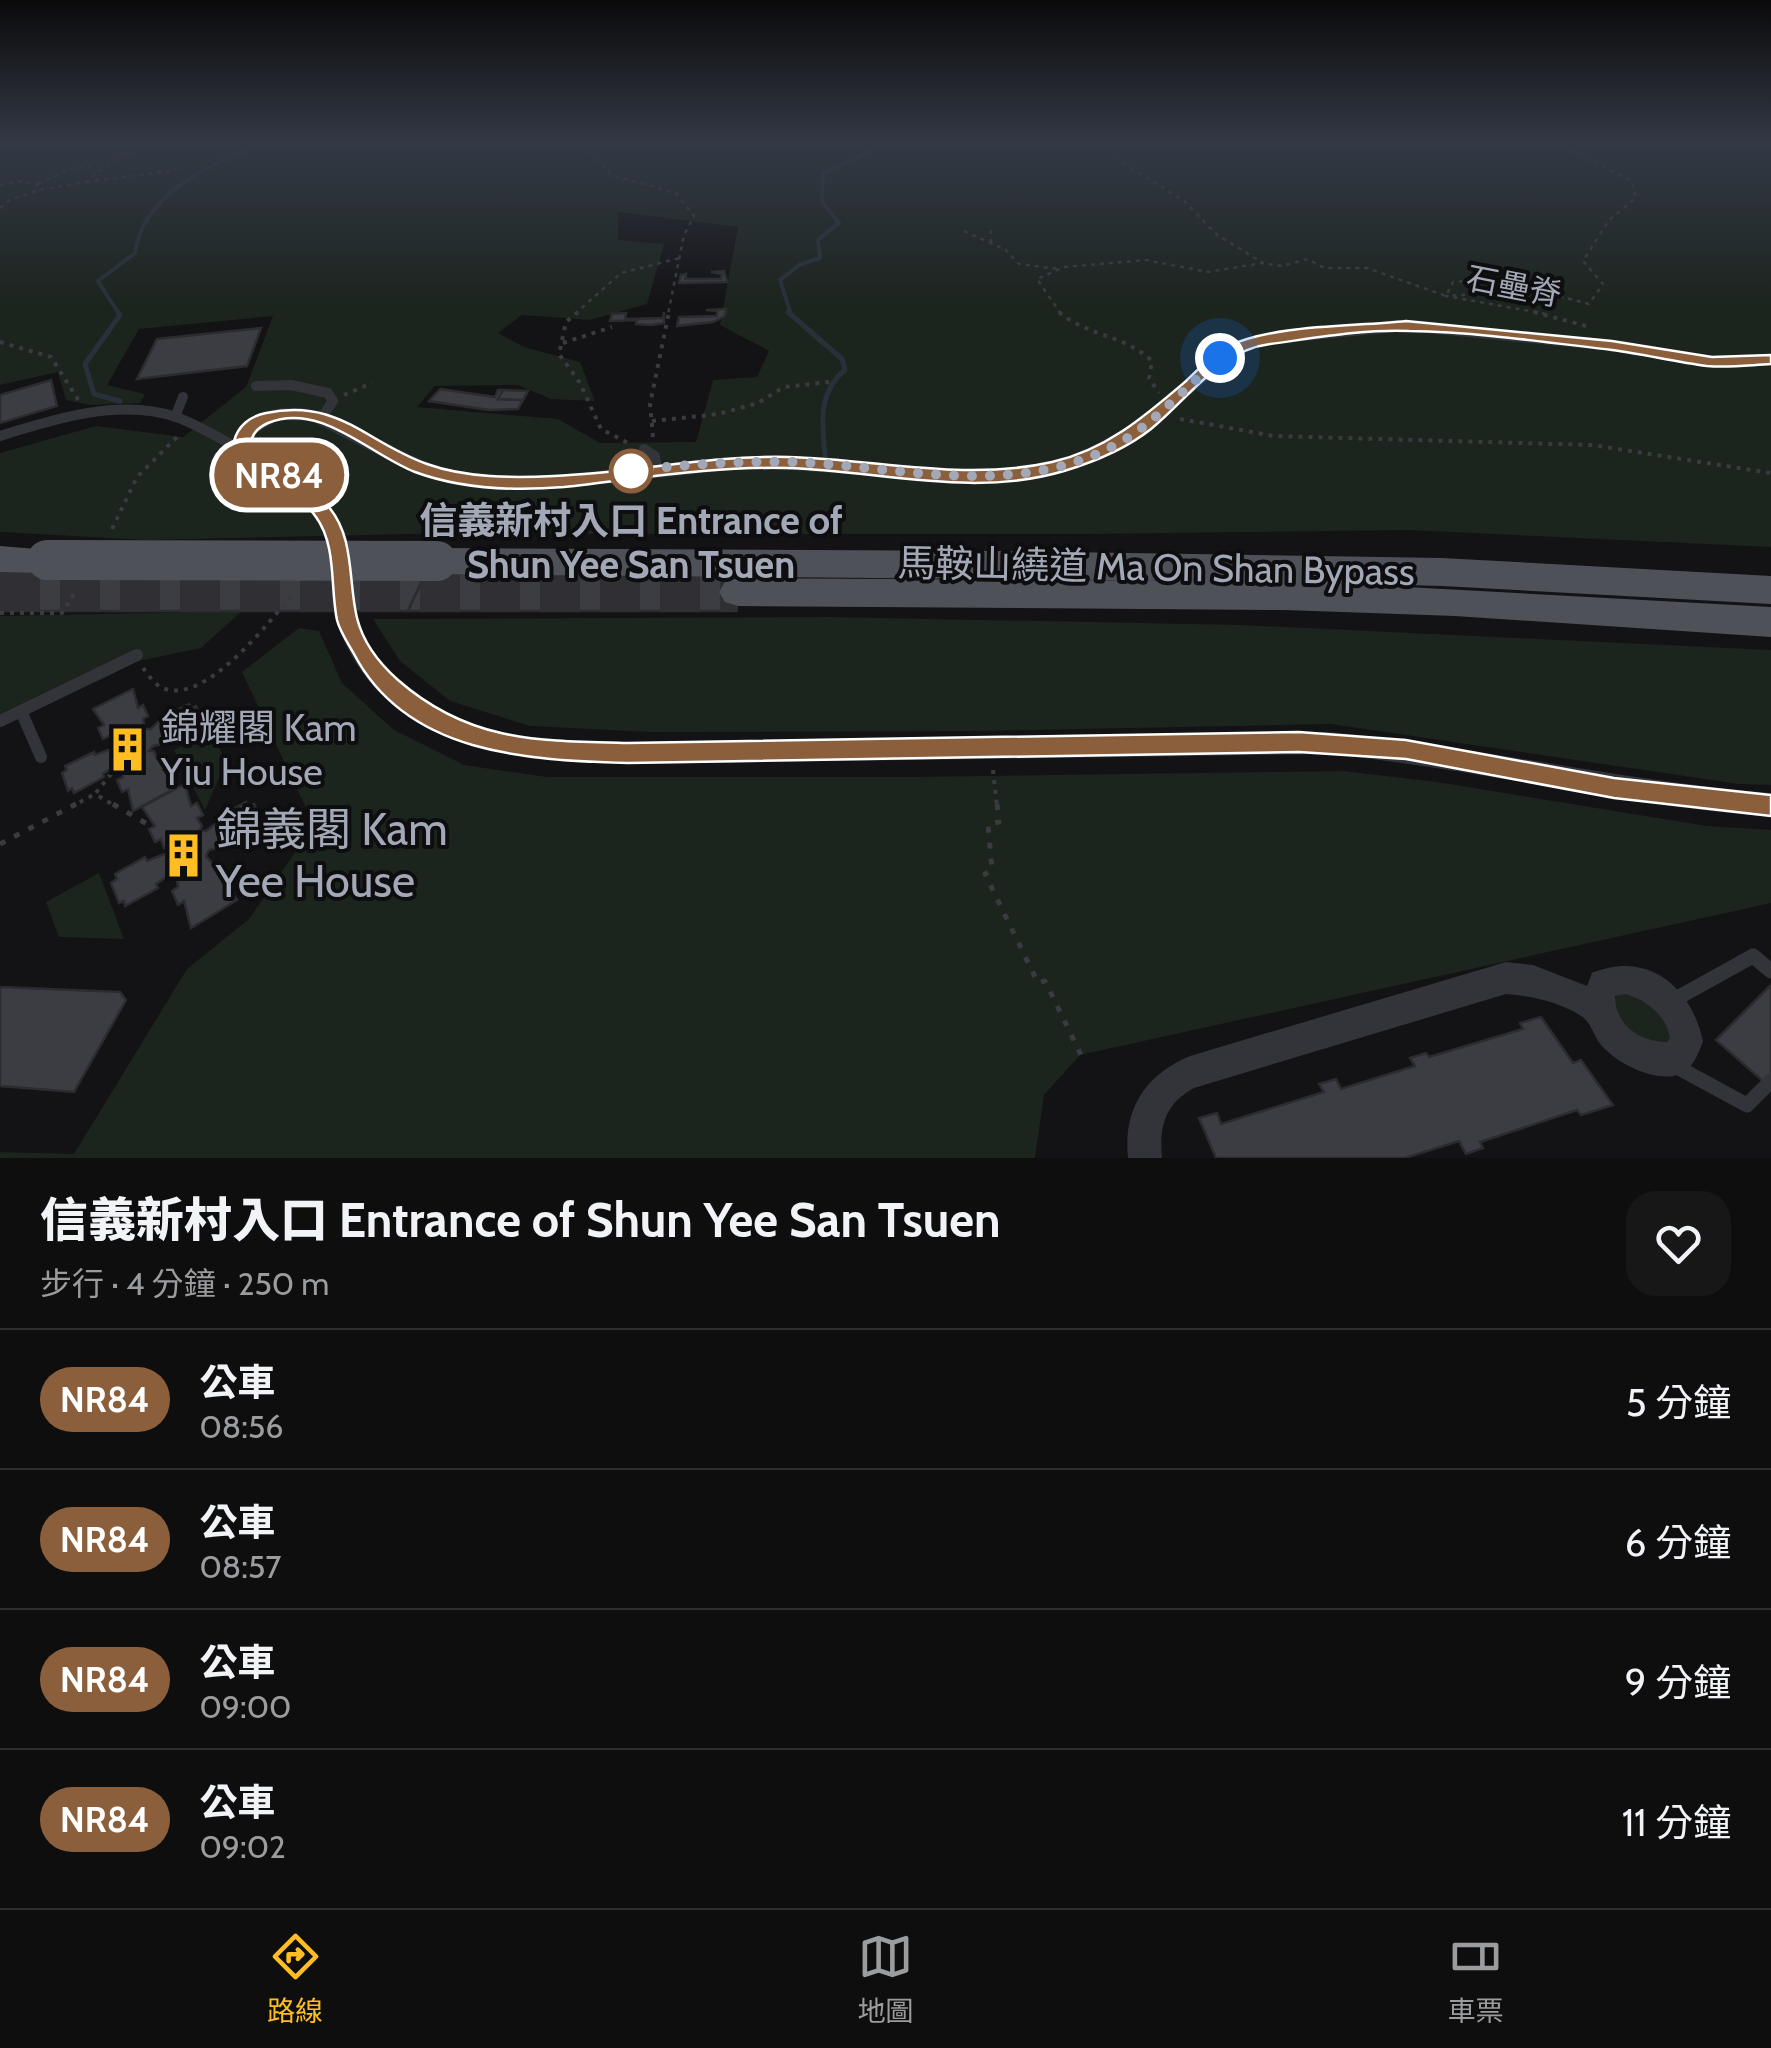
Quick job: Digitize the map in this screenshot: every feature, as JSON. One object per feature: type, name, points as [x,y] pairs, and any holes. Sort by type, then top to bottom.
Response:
[{"type":"main road","name":"馬鞍山繞道 Ma On Shan Bypass","points":[[0,559],[986,564],[1422,572],[1771,590]]},
{"type":"main road","name":"馬鞍山繞道 Ma On Shan Bypass","points":[[738,592],[1304,596],[1771,622]]},
{"type":"street","points":[[1771,360],[1712,362],[1612,346],[1406,326],[1260,340],[1236,348],[1164,408],[1083,459],[1002,477],[936,476],[792,462],[656,462],[555,482],[471,480],[420,468],[322,417],[286,413],[261,419],[245,432],[246,453],[293,484],[324,514],[337,542],[348,623],[374,672],[419,712],[454,730],[494,743],[548,751],[628,753],[1299,742],[1406,750],[1614,788],[1771,806]]},
{"type":"street","points":[[1146,1158],[1145,1124],[1151,1105],[1174,1080],[1190,1073],[1506,978],[1533,981],[1598,1006]]},
{"type":"street","points":[[1613,979],[1641,982],[1670,1002],[1686,1028],[1684,1051],[1664,1061],[1651,1059],[1622,1043],[1602,1018],[1598,1006],[1603,984],[1613,979]]},
{"type":"lane","points":[[256,386],[300,386],[328,393],[333,401],[322,417]]},
{"type":"lane","points":[[175,417],[183,397]]},
{"type":"lane","points":[[0,436],[88,416],[134,412],[175,417],[246,453]]},
{"type":"lane","points":[[644,449],[656,462]]},
{"type":"lane","points":[[0,721],[137,655]]},
{"type":"lane","points":[[21,712],[41,757]]},
{"type":"lane","points":[[1670,1002],[1753,956],[1771,971]]},
{"type":"lane","points":[[1664,1061],[1747,1105],[1771,1081]]},
{"type":"path","points":[[656,462],[650,404],[684,235],[694,216],[680,198]]},
{"type":"path","points":[[1179,198],[1216,234],[1263,262],[1282,266],[1308,259],[1324,268],[1367,268],[1446,296],[1453,282],[1499,278],[1536,290]]},
{"type":"path","name":"石壘脊","points":[[1446,296],[1536,290],[1588,304],[1603,284],[1583,260],[1609,220],[1636,198]]},
{"type":"path","points":[[990,230],[990,243]]},
{"type":"path","points":[[964,231],[1006,250],[1019,264],[1058,270],[1146,260],[1208,272],[1263,262]]},
{"type":"path","points":[[644,449],[607,436],[596,426],[582,386],[561,358],[566,322],[620,273],[680,258]]},
{"type":"path","points":[[1058,270],[1037,279],[1048,306],[1074,323],[1143,350],[1152,362],[1149,378],[1164,408],[1189,422],[1264,436],[1592,445],[1771,473]]},
{"type":"path","name":"石壘脊","points":[[1446,296],[1486,306],[1555,314],[1587,326]]},
{"type":"path","points":[[563,342],[612,326]]},
{"type":"path","points":[[0,342],[51,357],[88,416]]},
{"type":"path","points":[[652,421],[719,414],[758,403],[784,387],[828,382]]},
{"type":"path","points":[[344,395],[372,383]]},
{"type":"path","points":[[137,655],[157,687],[181,691],[198,685],[256,637],[296,590]]},
{"type":"path","points":[[992,765],[998,822],[988,824],[992,870],[985,874],[1038,983],[1045,981],[1085,1063]]},
{"type":"path","points":[[0,844],[95,794],[112,774]]},
{"type":"path","points":[[95,794],[147,824]]},
{"type":"shaded area","points":[[0,198],[1771,198],[1771,547],[1408,530],[412,534],[145,540],[0,532],[0,453],[96,426],[183,437],[246,387],[273,316],[139,329],[107,385],[145,394],[140,403],[90,405],[66,400],[58,372],[0,385]],"holes":[[[618,212],[738,227],[720,325],[769,351],[757,377],[713,380],[696,442],[600,443],[558,419],[417,407],[435,386],[518,385],[551,399],[595,401],[580,362],[524,347],[498,333],[522,315],[590,320],[647,304],[664,244],[618,240]]]},
{"type":"shaded area","points":[[242,611],[201,648],[90,671],[0,714],[0,616]]},
{"type":"shaded area","points":[[831,617],[1241,625],[1771,650],[1771,785],[1739,784],[1331,724],[650,732],[530,726],[450,701],[400,661],[373,619]]},
{"type":"shaded area","points":[[299,628],[319,631],[342,683],[394,730],[464,765],[547,777],[1343,771],[1437,782],[1707,826],[1771,830],[1771,903],[1080,1055],[1044,1095],[1035,1158],[0,1158],[0,1152],[74,1154],[187,969],[249,919],[314,825],[242,672]]},
{"type":"shaded area","points":[[211,730],[226,762],[205,810],[174,750]]},
{"type":"shaded area","points":[[99,873],[124,939],[59,937],[46,902]]},
{"type":"shaded area","points":[[1623,990],[1653,998],[1673,1040],[1661,1048],[1622,1027],[1612,1000]]},
{"type":"building","points":[[724,271],[727,282],[679,283],[681,275],[686,274],[685,279],[721,279],[722,274],[711,272]]},
{"type":"building","points":[[726,309],[725,316],[713,322],[677,326],[679,317],[717,316],[717,311],[706,310]]},
{"type":"building","points":[[664,312],[664,323],[652,325],[636,324],[637,320],[610,321],[612,314],[626,313],[625,319],[663,318]]},
{"type":"building","points":[[261,328],[247,366],[137,379],[157,339]]},
{"type":"building","points":[[51,380],[57,406],[0,423],[0,395]]},
{"type":"building","points":[[440,389],[495,397],[498,390],[503,390],[498,399],[523,400],[518,409],[489,410],[429,401]]},
{"type":"building","points":[[503,390],[528,391],[523,400],[498,399]]},
{"type":"building","points":[[0,565],[40,566],[6,611],[0,611]]},
{"type":"building","points":[[40,566],[427,570],[408,611],[6,611]]},
{"type":"building","points":[[427,570],[738,573],[734,611],[408,611]]},
{"type":"building","name":"錦耀閣 Kam Yiu House","points":[[133,689],[138,708],[143,705],[148,716],[143,719],[145,729],[189,704],[191,708],[196,706],[203,721],[198,723],[200,728],[149,751],[154,751],[157,759],[164,755],[169,767],[163,770],[177,787],[133,811],[128,789],[122,792],[117,780],[123,777],[122,766],[116,765],[104,777],[74,793],[72,788],[68,791],[62,773],[67,770],[65,766],[94,752],[95,755],[114,748],[116,744],[109,736],[103,739],[98,728],[104,725],[93,709]]},
{"type":"building","name":"錦義閣 Kam Yee House","points":[[185,784],[191,806],[197,803],[203,815],[197,818],[202,826],[199,831],[206,831],[219,821],[218,817],[246,802],[248,807],[254,804],[262,821],[257,824],[259,829],[231,845],[209,850],[206,856],[215,866],[221,862],[228,876],[222,879],[237,900],[191,928],[184,901],[178,905],[172,891],[178,887],[176,874],[125,906],[124,901],[119,903],[111,883],[117,879],[115,874],[145,857],[147,861],[167,853],[169,848],[164,848],[161,839],[155,842],[149,829],[155,826],[142,807]]},
{"type":"building","points":[[1771,985],[1771,1088],[1716,1040]]},
{"type":"building","points":[[0,987],[120,992],[126,1000],[74,1092],[0,1086]]},
{"type":"building","points":[[1541,1017],[1573,1063],[1581,1060],[1613,1105],[1581,1115],[1577,1110],[1480,1142],[1483,1148],[1466,1154],[1459,1141],[1405,1158],[1216,1158],[1199,1118],[1217,1113],[1221,1124],[1324,1092],[1319,1084],[1336,1079],[1341,1089],[1415,1066],[1410,1058],[1426,1053],[1429,1057],[1523,1029],[1520,1023]]},
{"type":"waterway","points":[[119,314],[98,281],[135,253],[141,232],[165,198]]},
{"type":"waterway","points":[[791,314],[780,280],[799,265],[820,258],[818,240],[839,223],[822,198]]},
{"type":"waterway","points":[[118,312],[120,315],[85,364],[94,394],[120,401]]},
{"type":"waterway","points":[[788,312],[842,359],[845,370],[835,380],[825,402],[826,465]]},
{"type":"tunnel","points":[[0,591],[738,592]]},
{"type":"bus line","name":"NR84","points":[[1771,360],[1712,362],[1612,346],[1406,326],[1260,340],[1229,351],[1121,442],[1045,470],[986,478],[792,462],[730,462],[555,482],[471,480],[420,468],[326,418],[296,412],[261,419],[245,432],[243,446],[246,453],[311,498],[324,514],[337,542],[348,623],[374,672],[419,712],[454,730],[494,743],[548,751],[628,753],[1299,742],[1386,747],[1614,788],[1771,806]]},
{"type":"place","name":"信義新村入口 Entrance of Shun Yee San Tsuen","points":[[631,471]]},
{"type":"place","name":"錦耀閣 Kam Yiu House","points":[[128,749]]},
{"type":"place","name":"錦義閣 Kam Yee House","points":[[183,855]]},
{"type":"route","points":[[631,471],[622,472],[730,462],[792,462],[970,477],[1045,470],[1121,442],[1220,358]]}]
